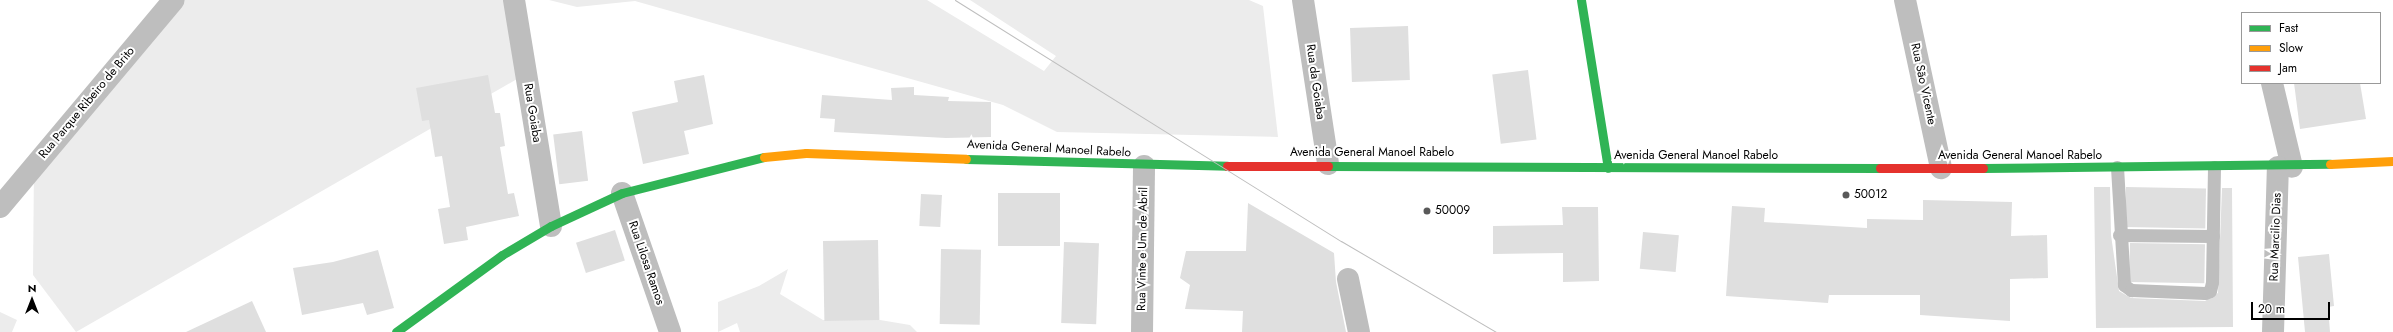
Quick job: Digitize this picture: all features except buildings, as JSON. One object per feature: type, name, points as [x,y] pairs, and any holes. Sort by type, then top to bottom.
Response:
[{"type":"main road","points":[[1581,0],[1608,168]]},
{"type":"main road","name":"Avenida General Manoel Rabelo","points":[[396,332],[502,255],[551,226],[622,193],[750,159],[806,153],[1144,166],[1328,164],[1608,168],[2285,167],[2393,161]]},
{"type":"street","name":"Rua Parque Ribeiro de Brito","points":[[0,208],[174,0]]},
{"type":"street","name":"Rua Goiaba","points":[[514,0],[551,226]]},
{"type":"street","name":"Rua da Goiaba","points":[[1304,0],[1328,164]]},
{"type":"street","name":"Rua São Vicente","points":[[1905,0],[1941,168]]},
{"type":"street","name":"Rua Marcilio Dias","points":[[2272,84],[2285,167],[2274,332]]},
{"type":"street","name":"Rua Vinte e Um de Abril","points":[[1142,332],[1144,166]]},
{"type":"street","name":"Rua Lilosa Ramos","points":[[622,193],[670,332]]},
{"type":"street","points":[[1348,279],[1359,332]]},
{"type":"lane","points":[[2117,167],[2122,278],[2126,288],[2205,293],[2210,291],[2212,282],[2214,167]]},
{"type":"lane","points":[[2119,235],[2213,236]]},
{"type":"shaded area","points":[[171,0],[508,0],[524,75],[76,332],[33,275],[34,166]]},
{"type":"shaded area","points":[[549,0],[927,0],[1044,71],[1056,56],[970,0],[1249,0],[1263,6],[1278,137],[1057,132],[1003,105],[635,1],[577,7]]},
{"type":"shaded area","points":[[788,269],[780,294],[823,320],[880,320],[910,325],[917,332],[740,332],[737,323],[718,332],[718,302],[759,286]]},
{"type":"shaded area","points":[[0,312],[17,320],[12,332],[0,332]]},
{"type":"tram line","points":[[955,0],[1341,241],[1496,332]]},
{"type":"traffic: fast","points":[[1581,0],[1608,168]]},
{"type":"traffic: fast","points":[[396,332],[502,255],[551,226],[622,193],[764,157]]},
{"type":"traffic: fast","points":[[966,159],[1227,166]]},
{"type":"traffic: fast","points":[[1983,168],[2330,164]]},
{"type":"traffic: fast","points":[[1328,166],[1880,168]]},
{"type":"traffic: slow","points":[[764,157],[806,153],[966,159]]},
{"type":"traffic: slow","points":[[2330,164],[2393,161]]},
{"type":"traffic: jam","points":[[1227,166],[1328,166]]},
{"type":"traffic: jam","points":[[1880,168],[1983,168]]},
{"type":"place","name":"50012","points":[[1846,195]]},
{"type":"place","name":"50009","points":[[1427,211]]}]
